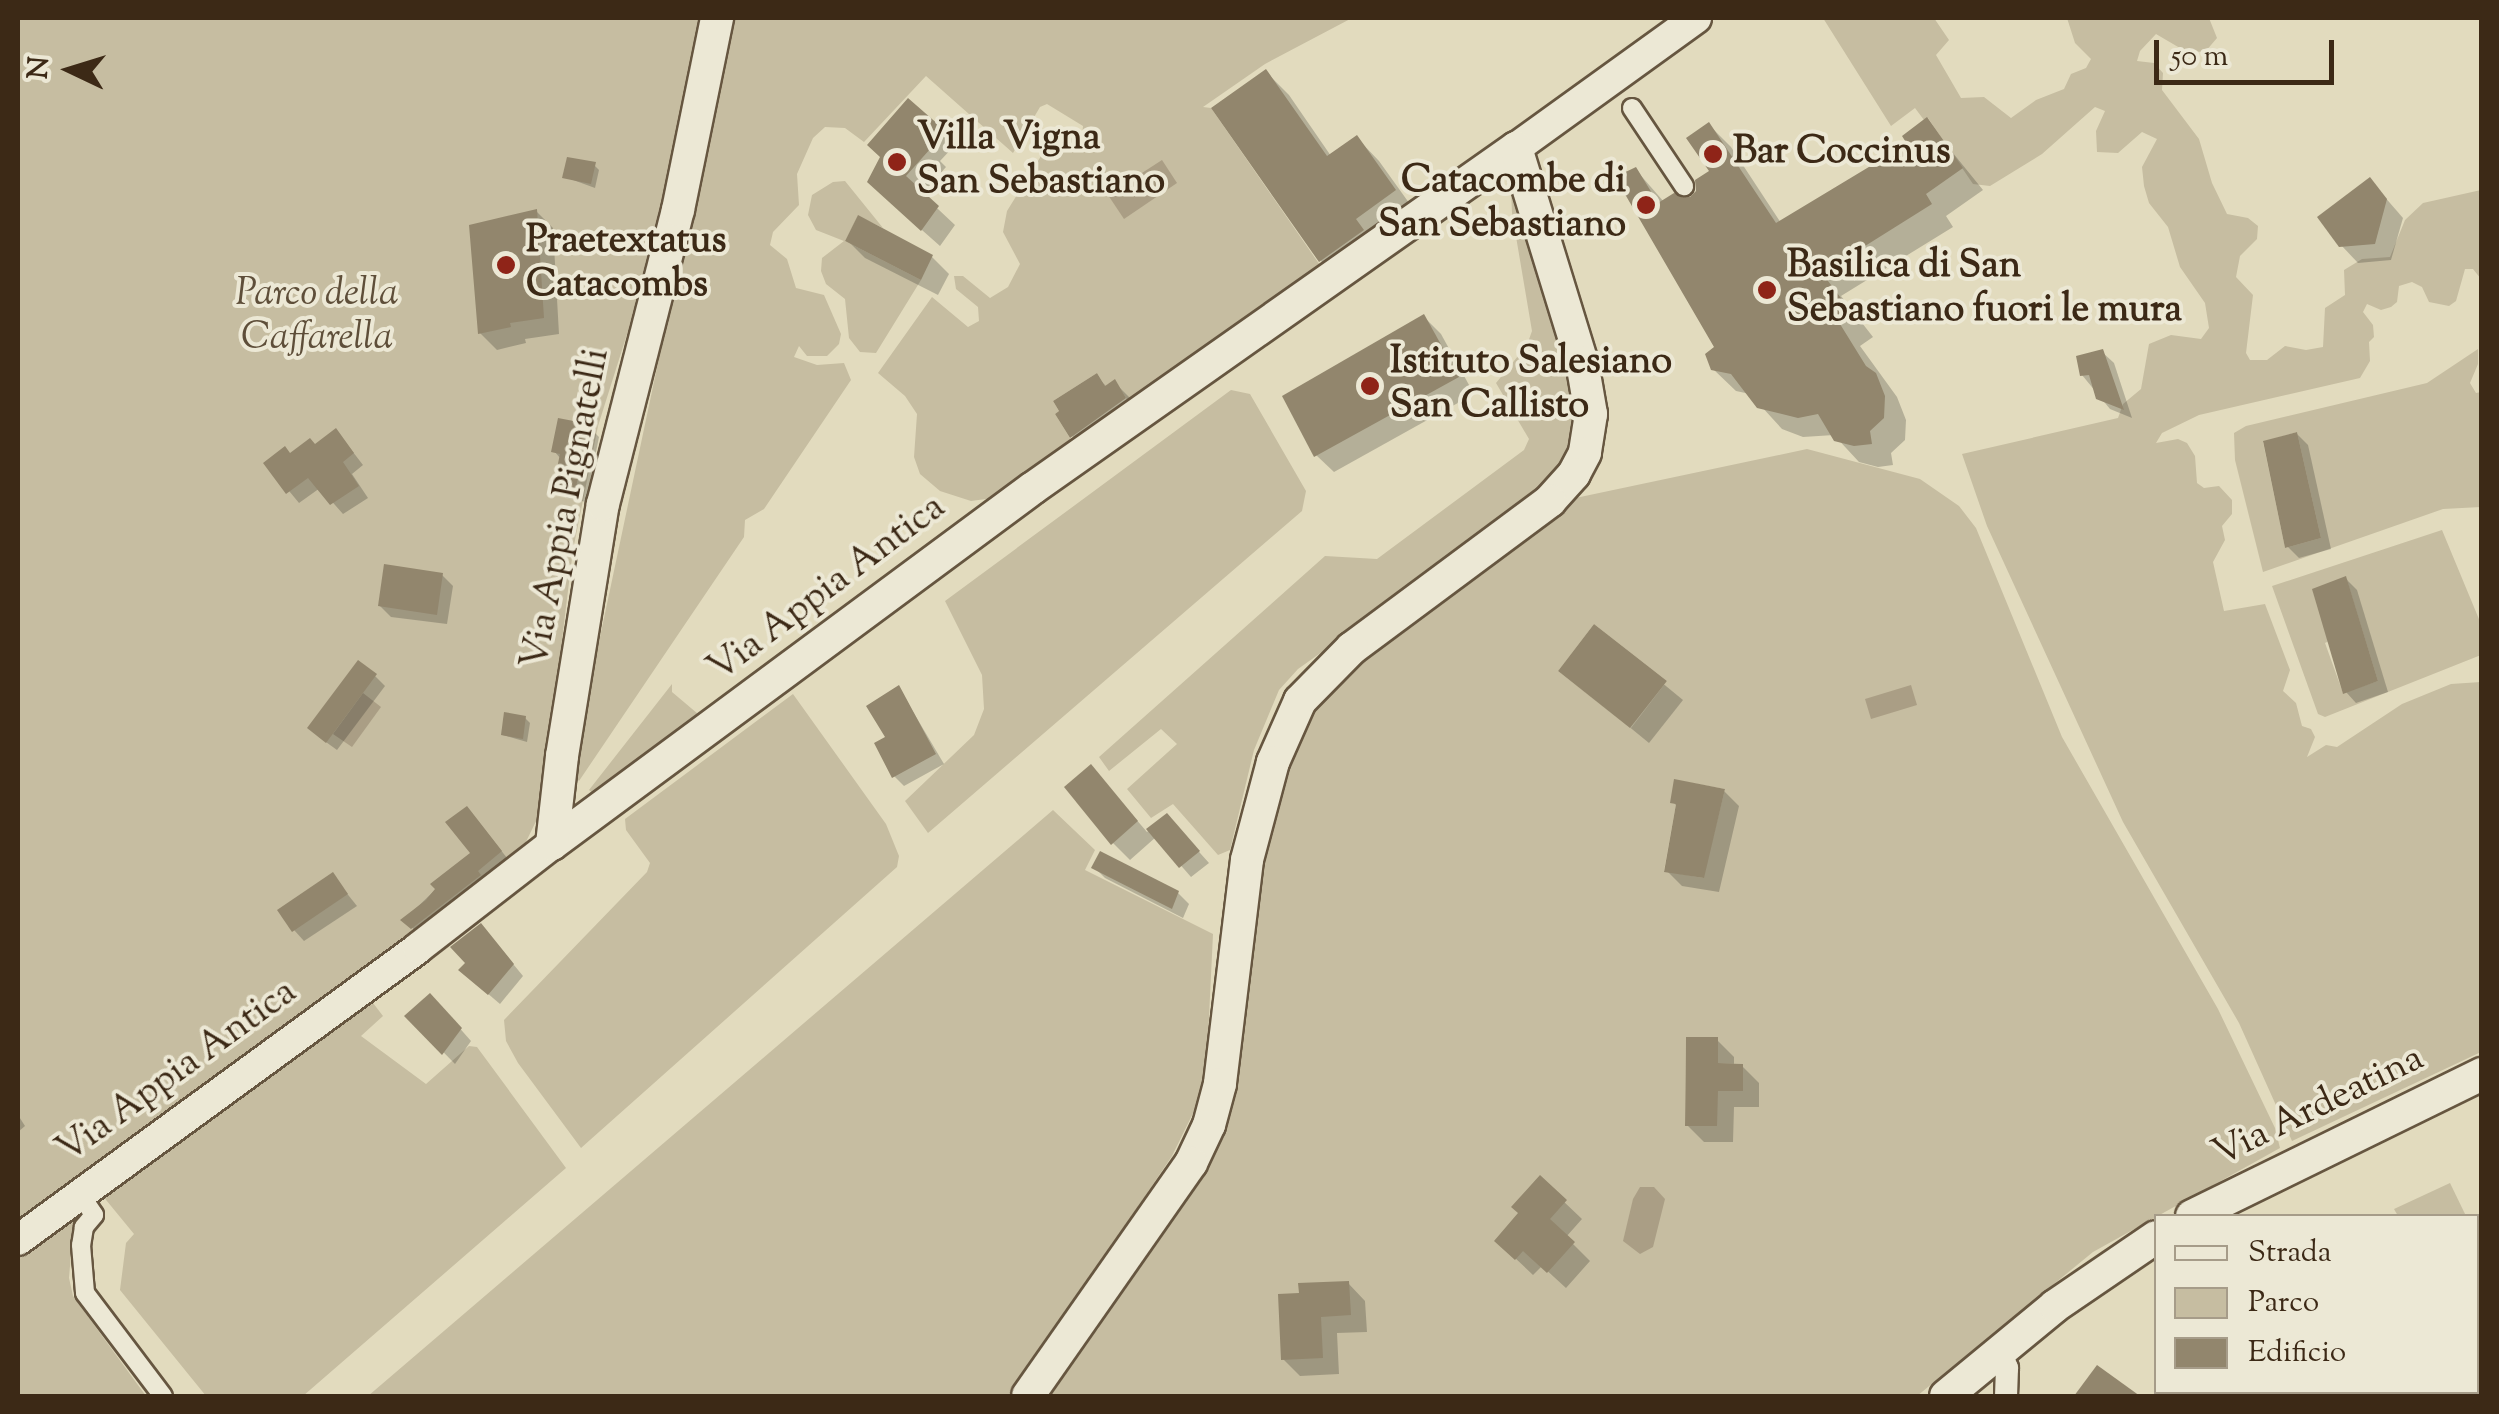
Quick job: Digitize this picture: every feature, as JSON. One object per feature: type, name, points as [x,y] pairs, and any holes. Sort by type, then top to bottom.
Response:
[{"type":"main road","name":"Via Appia Pignatelli","points":[[552,844],[564,740],[600,521],[629,391],[678,210],[717,18]]},
{"type":"main road","name":"Via Appia Antica","points":[[552,844],[1034,488],[1516,148]]},
{"type":"main road","points":[[1028,1396],[1178,1183],[1209,1125],[1220,1084],[1247,860],[1273,762],[1300,701],[1352,648],[1542,507],[1574,474],[1585,453],[1591,414],[1582,362],[1516,148]]},
{"type":"main road","name":"Via Ardeatina","points":[[2196,1214],[2482,1074]]},
{"type":"main road","points":[[1946,1396],[2000,1349],[2154,1238]]},
{"type":"street","name":"Via Appia Antica","points":[[1516,148],[1696,18]]},
{"type":"street","points":[[1632,108],[1684,186]]},
{"type":"street","name":"Via Appia Antica","points":[[18,1240],[418,948],[552,844]]},
{"type":"street","points":[[80,1194],[94,1215],[84,1227],[81,1245],[85,1293],[163,1396]]},
{"type":"street","points":[[2000,1349],[2007,1368],[2006,1396]]},
{"type":"green space","name":"Parco della Caffarella","points":[[18,18],[700,18],[691,85],[628,331],[598,426],[573,550],[541,811],[522,850],[348,987],[18,1225]]},
{"type":"green space","points":[[731,18],[1352,18],[1265,64],[1203,107],[1211,108],[1322,268],[1134,411],[1115,380],[1105,386],[1097,373],[1053,401],[1059,411],[1055,414],[1076,448],[993,498],[971,501],[940,491],[920,474],[914,457],[917,414],[905,396],[878,373],[932,297],[968,327],[979,321],[978,307],[956,289],[954,276],[963,276],[990,298],[1008,287],[1020,264],[1003,232],[1007,211],[1046,148],[1061,138],[1082,137],[1083,126],[1047,104],[1040,107],[1013,153],[926,76],[864,142],[845,128],[825,127],[813,138],[797,174],[799,205],[773,232],[770,245],[787,259],[796,288],[824,295],[841,334],[839,344],[827,356],[807,356],[799,346],[794,357],[817,365],[844,363],[851,380],[764,509],[745,520],[744,537],[579,781],[573,774],[600,637]]},
{"type":"green space","points":[[1823,18],[1934,18],[1949,40],[1936,55],[1961,98],[1984,97],[2011,118],[2036,100],[2064,89],[2071,74],[2086,68],[2091,59],[2075,43],[2067,18],[2209,18],[2217,38],[2205,52],[2185,51],[2156,34],[2140,51],[2137,61],[2154,63],[2163,73],[2162,90],[2199,139],[2212,183],[2227,214],[2248,218],[2258,226],[2257,239],[2240,256],[2236,277],[2253,295],[2246,353],[2250,360],[2267,360],[2285,346],[2306,350],[2323,347],[2325,308],[2345,295],[2344,270],[2362,259],[2390,257],[2405,220],[2423,203],[2481,190],[2481,279],[2473,269],[2465,269],[2456,301],[2449,306],[2429,302],[2422,287],[2412,282],[2399,286],[2397,302],[2391,307],[2381,310],[2367,304],[2363,312],[2373,325],[2374,337],[2369,342],[2370,361],[2360,378],[2199,415],[2162,433],[2156,443],[2178,439],[2187,443],[2195,456],[2197,483],[2204,488],[2219,486],[2232,500],[2232,514],[2222,526],[2225,540],[2213,562],[2224,611],[2265,604],[2290,670],[2283,691],[2296,703],[2302,726],[2311,729],[2315,737],[2307,757],[2326,745],[2337,747],[2402,704],[2451,684],[2481,682],[2481,1052],[2292,1141],[2239,1023],[2123,822],[1987,526],[1962,454],[2118,418],[2123,404],[2141,389],[2149,344],[2171,335],[2201,339],[2209,328],[2205,303],[2180,267],[2168,227],[2149,203],[2144,186],[2142,167],[2157,139],[2142,132],[2118,153],[2097,152],[2096,131],[2105,111],[2095,107],[2042,154],[1990,186],[1973,184],[1928,118],[1924,120],[1915,108],[1891,126]]},
{"type":"green space","points":[[1516,177],[1576,390],[1576,437],[1557,478],[1504,522],[1298,669],[1279,690],[1254,750],[1230,850],[1218,855],[1173,804],[1151,818],[1127,789],[1177,744],[1161,729],[1109,771],[1099,757],[1325,556],[1377,559],[1524,450],[1529,439],[1496,383],[1527,345],[1532,331],[1512,213],[1511,190]]},
{"type":"green space","points":[[845,181],[883,228],[858,216],[845,241],[921,280],[876,353],[860,352],[849,338],[845,299],[826,284],[821,271],[822,258],[844,241],[816,230],[808,215],[812,195],[833,182]]},
{"type":"green space","points":[[2478,349],[2478,364],[2470,383],[2476,393],[2481,392],[2481,507],[2443,509],[2263,572],[2235,460],[2234,433],[2246,426],[2427,383]],"holes":[[[2297,432],[2321,538],[2285,548],[2263,442]]]},
{"type":"green space","points":[[1231,390],[1250,394],[1306,491],[1302,511],[928,833],[905,801],[974,735],[984,709],[982,675],[945,601]]},
{"type":"green space","points":[[1807,449],[1920,479],[1959,506],[1976,528],[2062,737],[2218,1009],[2275,1128],[2280,1148],[2161,1214],[2154,1214],[2154,1218],[2093,1252],[1917,1396],[1040,1396],[1074,1342],[1090,1337],[1099,1328],[1098,1308],[1197,1167],[1264,822],[1323,682],[1566,500]],"holes":[[[1594,624],[1667,681],[1631,728],[1558,671]],[[1675,780],[1725,789],[1703,878],[1664,871],[1676,804]],[[1686,1037],[1718,1037],[1718,1063],[1743,1064],[1743,1091],[1717,1091],[1717,1126],[1685,1125]]]},
{"type":"green space","points":[[2442,530],[2481,624],[2481,655],[2325,717],[2318,714],[2272,586]],"holes":[[[2346,577],[2378,681],[2343,693],[2325,643],[2331,640]]]},
{"type":"green space","points":[[672,684],[672,692],[704,719],[594,794],[589,790]]},
{"type":"green space","points":[[793,694],[886,824],[899,856],[897,867],[581,1148],[518,1063],[506,1041],[504,1020],[647,872],[650,863],[626,830],[625,819]]},
{"type":"green space","points":[[1053,810],[1095,850],[1085,870],[1213,934],[1208,1038],[1199,1101],[1172,1156],[1010,1396],[368,1396]]},
{"type":"green space","points":[[373,1003],[383,1016],[361,1036],[426,1084],[469,1046],[477,1047],[566,1168],[303,1396],[206,1396],[120,1290],[126,1243],[134,1234],[102,1195]]},
{"type":"green space","points":[[2450,1183],[2465,1214],[2397,1214],[2394,1209]]},
{"type":"green space","points":[[74,1218],[69,1278],[73,1296],[146,1396],[18,1396],[18,1260]]},
{"type":"shaded area","points":[[1162,160],[1177,183],[1124,219],[1108,195]]},
{"type":"shaded area","points":[[1911,685],[1917,705],[1871,719],[1865,699]]},
{"type":"shaded area","points":[[363,693],[381,707],[352,747],[333,734]]},
{"type":"shaded area","points":[[1640,1187],[1654,1187],[1665,1199],[1653,1247],[1640,1254],[1623,1241],[1633,1199]]},
{"type":"building","points":[[1266,69],[1327,156],[1357,135],[1396,190],[1356,219],[1364,230],[1319,262],[1211,108]]},
{"type":"building","name":"Villa Vigna San Sebastiano","points":[[908,98],[940,126],[925,143],[931,148],[906,176],[939,206],[921,231],[867,182],[880,157],[867,145]]},
{"type":"building","name":"Basilica di San Sebastiano fuori le mura","points":[[1927,117],[1963,168],[1926,194],[1932,204],[1822,273],[1853,314],[1840,324],[1866,366],[1876,373],[1885,396],[1884,418],[1870,431],[1872,444],[1854,446],[1834,441],[1818,414],[1798,418],[1757,408],[1731,374],[1711,370],[1705,354],[1714,347],[1615,177],[1636,167],[1658,203],[1674,193],[1690,197],[1696,191],[1695,180],[1709,171],[1686,138],[1709,122],[1776,223],[1907,144],[1902,136]]},
{"type":"building","points":[[567,157],[596,162],[591,184],[562,178]]},
{"type":"building","points":[[2370,177],[2387,199],[2375,244],[2339,247],[2317,217]]},
{"type":"building","name":"Praetextatus Catacombs","points":[[537,209],[544,318],[510,323],[511,327],[478,334],[469,225]]},
{"type":"building","points":[[858,215],[933,255],[921,280],[845,241]]},
{"type":"building","name":"Istituto Salesiano San Callisto","points":[[1424,314],[1459,377],[1314,457],[1282,396]]},
{"type":"building","points":[[2103,349],[2124,410],[2096,399],[2089,375],[2080,376],[2076,356]]},
{"type":"building","points":[[1097,373],[1105,386],[1115,379],[1126,398],[1070,438],[1055,414],[1059,411],[1053,401]]},
{"type":"building","points":[[558,418],[589,424],[575,492],[553,487],[560,454],[551,452]]},
{"type":"building","points":[[336,428],[354,453],[343,462],[359,486],[330,505],[308,478],[286,494],[263,463],[285,446],[290,453],[310,438],[315,444]]},
{"type":"building","points":[[2297,432],[2321,538],[2285,548],[2263,441]]},
{"type":"building","points":[[384,564],[443,573],[437,615],[378,606]]},
{"type":"building","points":[[2346,576],[2378,681],[2343,694],[2312,589]]},
{"type":"building","points":[[1594,624],[1667,681],[1630,728],[1558,671]]},
{"type":"building","points":[[358,660],[377,674],[326,743],[307,728]]},
{"type":"building","points":[[899,685],[936,754],[892,778],[874,743],[885,737],[866,706]]},
{"type":"building","points":[[504,712],[526,716],[523,739],[501,735]]},
{"type":"building","points":[[1091,764],[1138,821],[1111,845],[1064,787]]},
{"type":"building","points":[[1674,779],[1725,789],[1704,878],[1664,872],[1676,804],[1670,803]]},
{"type":"building","points":[[467,806],[502,851],[478,871],[481,875],[411,929],[400,920],[426,900],[435,889],[430,884],[470,853],[445,822]]},
{"type":"building","points":[[1167,813],[1200,851],[1179,868],[1146,829]]},
{"type":"building","points":[[1100,851],[1179,891],[1172,909],[1091,868]]},
{"type":"building","points":[[333,872],[348,894],[292,932],[277,910]]},
{"type":"building","points":[[481,923],[514,964],[488,995],[458,970],[465,963],[450,947]]},
{"type":"building","points":[[430,993],[462,1028],[442,1055],[404,1016]]},
{"type":"building","points":[[1686,1037],[1718,1037],[1718,1063],[1743,1064],[1743,1091],[1718,1091],[1717,1126],[1685,1126]]},
{"type":"building","points":[[1540,1175],[1567,1200],[1550,1219],[1575,1242],[1547,1273],[1523,1251],[1515,1260],[1494,1241],[1518,1213],[1511,1207]]},
{"type":"building","points":[[1349,1281],[1351,1315],[1321,1317],[1323,1358],[1281,1360],[1278,1294],[1299,1293],[1298,1283]]},
{"type":"building","points":[[2097,1365],[2140,1396],[2074,1396]]},
{"type":"place","name":"Bar Coccinus","points":[[1713,154]]},
{"type":"place","name":"Villa Vigna San Sebastiano","points":[[897,162]]},
{"type":"place","name":"Catacombe di San Sebastiano","points":[[1646,205]]},
{"type":"place","name":"Praetextatus Catacombs","points":[[506,265]]},
{"type":"place","name":"Basilica di San Sebastiano fuori le mura","points":[[1767,290]]},
{"type":"place","name":"Istituto Salesiano San Callisto","points":[[1370,386]]}]
